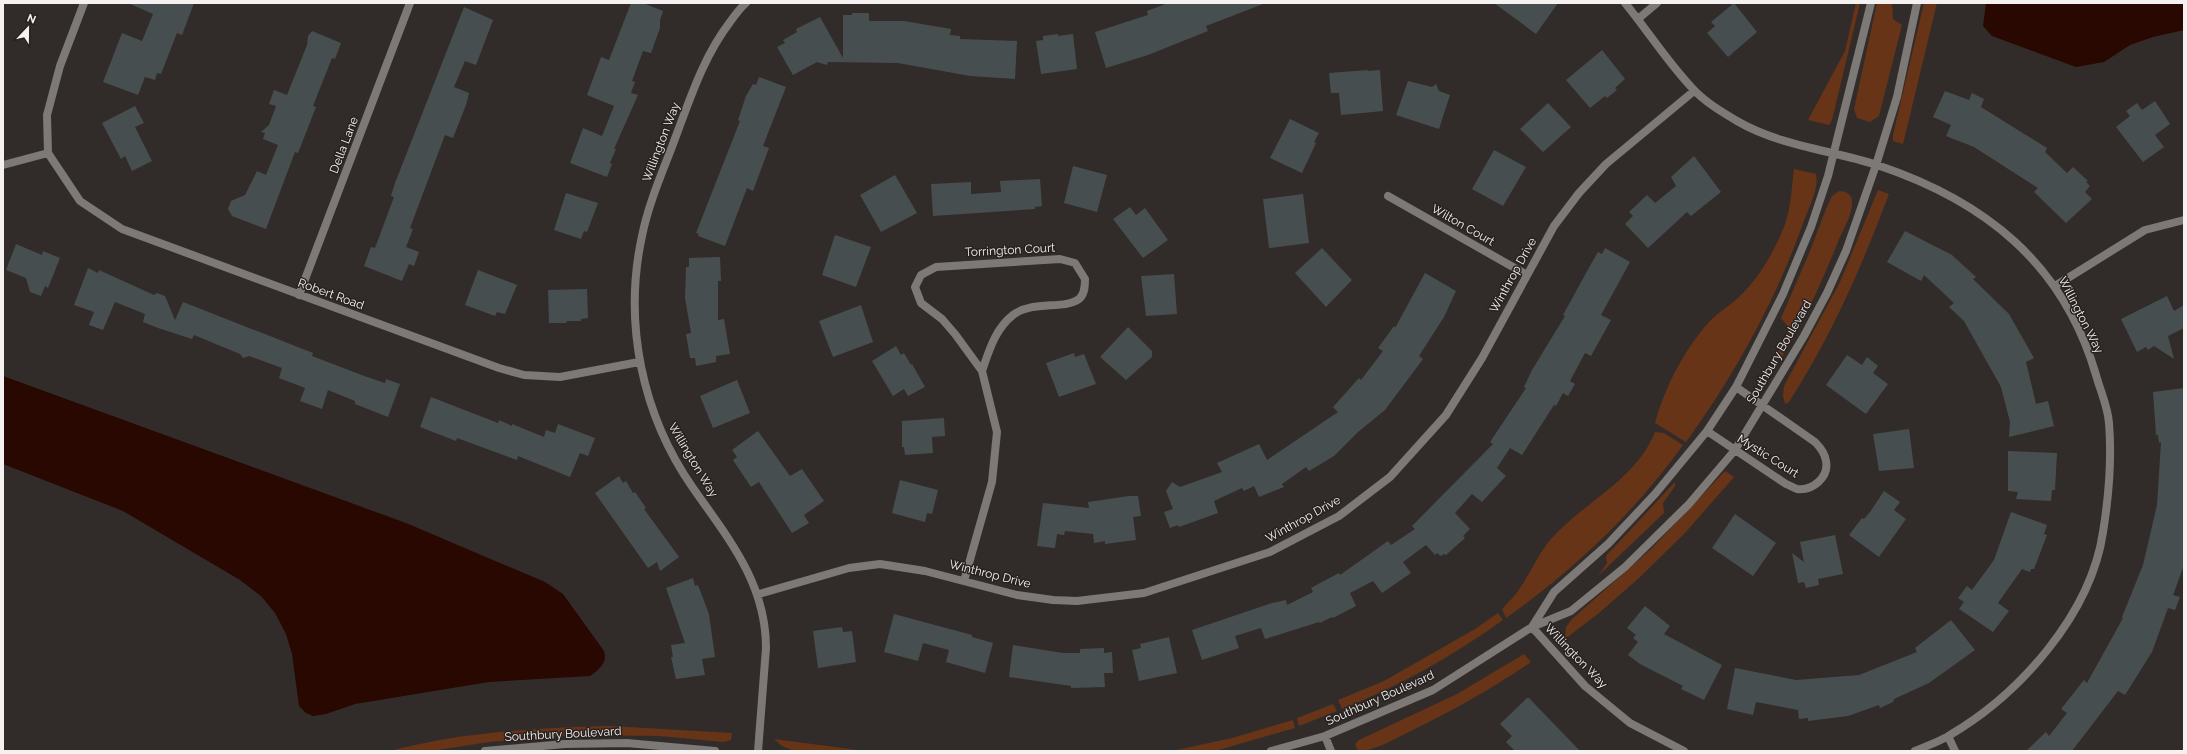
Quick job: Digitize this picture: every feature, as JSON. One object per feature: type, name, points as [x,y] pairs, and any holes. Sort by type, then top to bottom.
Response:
[{"type":"street","points":[[3,165],[48,153],[47,115],[60,66],[84,3]]},
{"type":"street","name":"Della Lane","points":[[299,296],[410,3]]},
{"type":"street","name":"Willington Way","points":[[746,3],[720,35],[705,61],[651,200],[642,236],[635,288],[636,338],[639,362],[660,430],[691,486],[729,539],[759,594],[766,635],[766,648],[758,751]]},
{"type":"street","name":"Willington Way","points":[[1625,3],[1694,91],[1738,122],[1777,139],[1876,164],[1954,196],[1984,215],[2011,237],[2055,286],[2088,350],[2109,419],[2111,481],[2101,549],[2081,599],[2051,648],[2009,692],[1948,736],[1915,751]]},
{"type":"street","points":[[1638,18],[1657,3]]},
{"type":"street","name":"Southbury Boulevard","points":[[1532,627],[1554,592],[1608,544],[1655,494],[1707,431],[1736,387],[1783,294],[1811,227],[1834,154],[1871,3]]},
{"type":"street","name":"Southbury Boulevard","points":[[1271,751],[1325,736],[1433,690],[1532,627],[1570,611],[1625,567],[1689,504],[1734,450],[1763,405],[1827,293],[1846,251],[1897,98],[1917,3]]},
{"type":"street","name":"Winthrop Drive","points":[[759,594],[849,568],[880,564],[925,571],[1017,595],[1053,600],[1077,601],[1144,593],[1270,552],[1339,516],[1390,477],[1446,415],[1482,358],[1554,226],[1579,193],[1606,164],[1694,91]]},
{"type":"street","name":"Robert Road","points":[[48,153],[80,201],[122,229],[299,296],[499,368],[524,374],[560,377],[639,362]]},
{"type":"street","name":"Wilton Court","points":[[1388,196],[1527,275]]},
{"type":"street","points":[[2055,286],[2145,230],[2184,220]]},
{"type":"street","name":"Torrington Court","points":[[964,581],[992,482],[997,432],[982,371],[956,334],[921,303],[915,288],[921,275],[936,267],[1060,259],[1075,263],[1086,279],[1084,291],[1080,298],[1071,302],[1035,306],[1014,315],[999,330],[991,345],[982,371]]},
{"type":"street","name":"Mystic Court","points":[[1707,431],[1786,484],[1798,489],[1808,488],[1818,483],[1823,477],[1826,460],[1822,450],[1814,441],[1736,387]]},
{"type":"street","name":"Willington Way","points":[[1532,627],[1585,686],[1614,710],[1632,724],[1684,751]]},
{"type":"street","points":[[1325,736],[1331,751]]},
{"type":"street","points":[[1948,736],[1955,751]]},
{"type":"street","name":"Southbury Boulevard","points":[[485,751],[566,744],[627,743],[715,751]]},
{"type":"shaded area","points":[[1856,3],[1860,3],[1832,120],[1829,125],[1808,120],[1845,51]]},
{"type":"shaded area","points":[[1877,3],[1892,3],[1893,19],[1902,25],[1879,116],[1870,122],[1857,118],[1854,109]]},
{"type":"shaded area","points":[[1924,3],[1937,3],[1903,144],[1893,141],[1893,135]]},
{"type":"shaded area","points":[[1986,3],[2184,3],[2184,30],[2153,37],[2130,45],[2104,62],[2076,67],[1992,36],[1983,26]]},
{"type":"shaded area","points":[[1794,169],[1816,174],[1817,179],[1814,196],[1794,248],[1782,277],[1754,334],[1722,389],[1686,442],[1655,423],[1664,396],[1676,370],[1700,333],[1713,318],[1746,290],[1758,276],[1768,260],[1787,218]]},
{"type":"shaded area","points":[[1878,190],[1889,194],[1857,274],[1819,352],[1789,402],[1785,404],[1783,396],[1784,386],[1840,282]]},
{"type":"shaded area","points":[[1839,191],[1846,192],[1851,196],[1852,206],[1850,215],[1812,301],[1780,360],[1778,352],[1786,338],[1788,327],[1781,318],[1810,251],[1826,209],[1832,196]]},
{"type":"shaded area","points":[[3,376],[406,523],[545,582],[563,594],[604,651],[604,662],[597,671],[590,676],[489,682],[355,704],[326,714],[313,716],[306,713],[299,706],[292,654],[286,634],[275,613],[261,596],[240,580],[123,511],[3,464]]},
{"type":"shaded area","points":[[1655,432],[1664,433],[1683,445],[1665,469],[1602,539],[1531,600],[1506,618],[1502,609],[1518,591],[1546,545],[1578,513],[1608,490],[1635,464],[1646,449]]},
{"type":"shaded area","points":[[1725,471],[1734,477],[1685,533],[1639,578],[1599,613],[1565,639],[1566,627],[1572,619],[1651,549]]},
{"type":"shaded area","points":[[1675,482],[1675,486],[1663,503],[1664,513],[1598,576],[1607,563],[1606,556]]},
{"type":"shaded area","points":[[1498,613],[1503,620],[1465,646],[1405,680],[1342,709],[1338,700],[1384,681],[1475,629]]},
{"type":"shaded area","points":[[1524,654],[1531,662],[1486,690],[1391,741],[1378,747],[1358,751],[1355,744],[1359,740],[1457,694]]},
{"type":"shaded area","points":[[1333,704],[1337,711],[1299,726],[1297,718]]},
{"type":"shaded area","points":[[1293,720],[1295,728],[1215,751],[1172,751],[1232,738]]},
{"type":"shaded area","points":[[610,726],[732,733],[731,740],[724,742],[660,736],[572,735],[489,742],[431,751],[390,751],[444,739],[471,735],[554,728]]},
{"type":"shaded area","points":[[774,739],[865,751],[792,750],[782,746]]},
{"type":"building","points":[[128,3],[194,3],[182,35],[177,33],[161,74],[157,73],[155,80],[145,77],[138,95],[103,82],[122,33],[142,41],[153,14]]},
{"type":"building","points":[[631,3],[643,3],[663,11],[660,20],[660,28],[651,53],[643,51],[632,81],[635,82],[631,93],[638,95],[614,149],[616,149],[610,163],[612,164],[607,177],[570,163],[583,128],[602,136],[614,106],[587,95],[601,57],[609,60]]},
{"type":"building","points":[[1168,3],[1263,4],[1206,26],[1208,31],[1148,55],[1106,68],[1095,32],[1148,15],[1147,11]]},
{"type":"building","points":[[1494,3],[1558,3],[1536,34]]},
{"type":"building","points":[[1734,3],[1757,32],[1728,57],[1707,33],[1715,26],[1711,22]]},
{"type":"building","points":[[464,7],[493,20],[476,65],[465,61],[454,87],[469,93],[466,105],[453,138],[445,135],[410,228],[413,229],[406,247],[419,252],[414,266],[409,264],[402,281],[364,266],[371,247],[375,248],[394,197],[391,196],[395,183]]},
{"type":"building","points":[[852,13],[869,13],[869,21],[904,21],[951,29],[950,35],[960,36],[960,39],[1017,41],[1015,79],[970,76],[898,63],[828,62],[827,65],[817,62],[793,75],[777,47],[785,43],[783,40],[797,32],[796,29],[820,17],[843,58],[843,15],[852,15]]},
{"type":"building","points":[[312,31],[341,43],[335,59],[332,58],[313,106],[316,107],[298,153],[295,152],[266,229],[232,216],[228,209],[231,201],[245,195],[257,171],[266,175],[278,145],[263,139],[265,133],[261,132],[269,125],[276,106],[269,104],[274,90],[287,95],[307,45],[308,36]]},
{"type":"building","points":[[1058,34],[1058,36],[1073,34],[1077,69],[1041,74],[1036,41],[1043,40],[1043,36]]},
{"type":"building","points":[[1602,50],[1625,79],[1615,88],[1617,90],[1607,98],[1605,96],[1590,108],[1566,80]]},
{"type":"building","points":[[1380,70],[1383,111],[1341,115],[1339,93],[1331,93],[1329,73]]},
{"type":"building","points":[[759,77],[786,87],[763,146],[769,148],[753,191],[747,188],[725,246],[698,236],[699,234],[696,233],[740,121],[738,120],[746,96],[753,84],[756,85]]},
{"type":"building","points":[[1408,81],[1432,87],[1436,84],[1439,91],[1450,95],[1439,129],[1396,115]]},
{"type":"building","points":[[1945,91],[1969,100],[1972,93],[1984,99],[1981,107],[2047,148],[2045,152],[2067,173],[2073,167],[2088,181],[2086,182],[2090,186],[2085,192],[2092,199],[2066,223],[2034,192],[2038,188],[1974,147],[1946,136],[1951,125],[1933,117]]},
{"type":"building","points":[[2155,101],[2170,124],[2155,135],[2164,147],[2143,162],[2116,127],[2130,116],[2126,111],[2137,103],[2142,110]]},
{"type":"building","points":[[1548,103],[1571,127],[1543,152],[1520,129]]},
{"type":"building","points":[[135,106],[144,123],[135,127],[152,161],[132,171],[125,156],[121,159],[102,123]]},
{"type":"building","points":[[1290,119],[1319,133],[1302,173],[1270,158]]},
{"type":"building","points":[[1494,150],[1526,167],[1503,206],[1472,189]]},
{"type":"building","points":[[1694,156],[1721,192],[1691,216],[1687,212],[1648,248],[1625,224],[1633,216],[1629,212],[1647,195],[1655,203],[1676,186],[1671,177]]},
{"type":"building","points":[[1073,166],[1107,175],[1097,212],[1064,203]]},
{"type":"building","points":[[895,175],[917,213],[881,232],[860,195]]},
{"type":"building","points":[[1040,179],[1042,206],[1035,207],[1035,209],[933,216],[931,184],[971,182],[971,194],[1001,192],[1000,181]]},
{"type":"building","points":[[566,193],[598,203],[587,232],[584,231],[581,239],[554,230]]},
{"type":"building","points":[[1303,194],[1309,243],[1269,248],[1263,199]]},
{"type":"building","points":[[1130,207],[1136,215],[1145,208],[1168,240],[1143,258],[1113,219]]},
{"type":"building","points":[[1905,231],[1952,255],[1976,277],[1973,279],[2009,314],[2034,358],[2026,362],[2036,404],[2048,401],[2054,426],[2009,437],[2010,422],[2001,387],[1964,321],[1949,307],[1954,303],[1924,275],[1921,281],[1887,262]]},
{"type":"building","points":[[835,235],[871,247],[856,287],[822,275]]},
{"type":"building","points":[[16,244],[42,255],[43,251],[60,258],[48,288],[45,286],[41,296],[30,292],[26,278],[6,270]]},
{"type":"building","points":[[1322,248],[1352,280],[1326,307],[1295,273]]},
{"type":"building","points":[[1605,248],[1630,262],[1601,315],[1611,320],[1591,356],[1585,353],[1570,381],[1575,384],[1568,396],[1563,393],[1556,406],[1554,405],[1522,455],[1510,448],[1497,468],[1506,476],[1482,502],[1472,494],[1455,513],[1470,529],[1463,536],[1465,538],[1446,555],[1444,554],[1441,556],[1437,553],[1435,555],[1426,545],[1403,562],[1411,573],[1382,593],[1373,581],[1350,593],[1356,606],[1333,618],[1332,617],[1320,623],[1319,622],[1265,639],[1261,628],[1235,636],[1239,648],[1202,660],[1192,630],[1272,603],[1286,600],[1287,605],[1313,592],[1311,588],[1339,573],[1340,575],[1388,541],[1391,545],[1415,529],[1412,526],[1493,444],[1490,442],[1526,388],[1524,387],[1532,370],[1565,316],[1563,315],[1591,264],[1598,252],[1602,254]]},
{"type":"building","points":[[720,257],[721,281],[718,281],[718,320],[724,319],[730,354],[716,356],[716,362],[696,366],[695,358],[690,358],[686,334],[691,333],[685,298],[686,267],[689,267],[689,258]]},
{"type":"building","points":[[88,268],[98,273],[99,270],[154,295],[157,293],[165,296],[175,320],[183,302],[313,353],[312,356],[367,377],[385,383],[386,379],[400,384],[388,417],[355,404],[355,401],[328,390],[322,409],[300,401],[305,388],[279,378],[282,368],[249,356],[243,358],[240,354],[194,335],[192,339],[158,328],[143,322],[145,314],[115,302],[103,330],[89,325],[94,312],[74,305]]},
{"type":"building","points":[[478,270],[517,285],[505,314],[497,312],[495,316],[465,305]]},
{"type":"building","points":[[1425,273],[1456,291],[1444,317],[1419,356],[1423,359],[1385,410],[1358,432],[1334,456],[1309,471],[1306,467],[1282,484],[1284,487],[1259,497],[1254,486],[1244,491],[1242,488],[1214,501],[1218,513],[1179,527],[1178,525],[1170,528],[1164,512],[1173,509],[1166,491],[1172,482],[1180,487],[1222,472],[1217,463],[1259,444],[1267,460],[1338,412],[1333,407],[1359,378],[1361,380],[1383,351],[1378,348],[1394,326],[1395,328]]},
{"type":"building","points":[[1174,274],[1177,314],[1146,316],[1141,276]]},
{"type":"building","points":[[587,289],[588,318],[581,319],[581,321],[567,321],[566,323],[549,323],[548,290]]},
{"type":"building","points":[[2167,296],[2174,311],[2184,305],[2184,328],[2168,336],[2174,359],[2154,346],[2148,350],[2146,347],[2137,352],[2121,319]]},
{"type":"building","points":[[861,305],[873,342],[833,357],[819,321]]},
{"type":"building","points":[[1128,327],[1152,351],[1152,357],[1126,380],[1100,357]]},
{"type":"building","points":[[896,346],[901,355],[904,353],[911,365],[912,364],[925,387],[908,396],[904,389],[893,396],[872,361]]},
{"type":"building","points":[[1074,353],[1075,357],[1084,354],[1096,384],[1059,397],[1046,363]]},
{"type":"building","points":[[1847,355],[1862,365],[1867,357],[1878,366],[1873,373],[1888,384],[1866,414],[1826,385]]},
{"type":"building","points":[[737,380],[750,413],[713,428],[700,396]]},
{"type":"building","points":[[2184,388],[2184,565],[2173,595],[2180,597],[2175,610],[2168,608],[2152,652],[2125,695],[2118,691],[2072,751],[2026,751],[2046,732],[2049,736],[2067,713],[2061,709],[2084,680],[2087,683],[2123,618],[2122,617],[2143,565],[2157,505],[2161,442],[2159,443],[2158,435],[2156,435],[2153,392]]},
{"type":"building","points":[[431,397],[498,423],[499,420],[544,437],[546,430],[555,433],[558,424],[595,438],[588,456],[580,453],[570,477],[518,456],[517,460],[457,438],[456,441],[420,427]]},
{"type":"building","points":[[944,418],[945,436],[932,437],[933,453],[905,455],[904,447],[902,447],[902,421]]},
{"type":"building","points":[[1909,429],[1914,468],[1879,471],[1873,434]]},
{"type":"building","points":[[758,431],[790,476],[802,469],[824,501],[804,515],[809,523],[792,533],[759,482],[751,487],[733,460],[737,457],[732,450]]},
{"type":"building","points":[[2008,451],[2057,453],[2055,490],[2052,490],[2051,501],[2016,499],[2018,492],[2008,491]]},
{"type":"building","points":[[619,476],[623,483],[626,481],[633,493],[635,492],[646,508],[644,509],[679,557],[660,571],[657,562],[648,568],[595,493]]},
{"type":"building","points":[[900,480],[938,490],[932,514],[927,513],[925,522],[892,513]]},
{"type":"building","points":[[1884,491],[1900,502],[1894,510],[1906,519],[1879,557],[1849,535],[1862,518],[1864,519],[1870,512]]},
{"type":"building","points":[[1138,496],[1141,516],[1133,517],[1136,540],[1105,544],[1105,541],[1094,543],[1093,534],[1065,531],[1064,535],[1057,534],[1055,548],[1037,546],[1043,503],[1089,508],[1088,502]]},
{"type":"building","points":[[2011,512],[2047,525],[2044,534],[2047,535],[2034,569],[2031,569],[2030,572],[2022,569],[1998,603],[2009,611],[1993,632],[1959,609],[1964,602],[1958,598],[1967,586],[1972,590],[1994,560]]},
{"type":"building","points":[[1735,514],[1776,543],[1753,576],[1712,548]]},
{"type":"building","points":[[1835,535],[1843,574],[1818,579],[1819,585],[1806,588],[1804,582],[1798,583],[1792,553],[1804,562],[1800,542]]},
{"type":"building","points":[[693,578],[695,586],[698,585],[709,614],[715,657],[702,659],[705,675],[676,679],[671,657],[673,657],[671,645],[685,643],[666,588]]},
{"type":"building","points":[[1645,606],[1670,626],[1664,634],[1722,665],[1704,700],[1681,689],[1683,686],[1640,664],[1628,655],[1638,642],[1633,638],[1636,635],[1627,628]]},
{"type":"building","points":[[894,614],[972,635],[972,637],[993,643],[985,673],[946,662],[949,650],[923,643],[918,661],[884,652]]},
{"type":"building","points":[[1951,620],[1975,650],[1929,683],[1894,699],[1893,702],[1880,708],[1879,705],[1848,716],[1808,721],[1808,718],[1799,719],[1798,710],[1756,702],[1753,715],[1727,709],[1735,668],[1796,680],[1859,675],[1917,652],[1915,648]]},
{"type":"building","points":[[842,627],[843,632],[852,631],[856,662],[818,668],[813,631]]},
{"type":"building","points":[[1169,637],[1177,673],[1139,681],[1132,650],[1141,648],[1140,644]]},
{"type":"building","points":[[1013,645],[1063,653],[1080,653],[1080,649],[1104,648],[1104,653],[1112,652],[1113,673],[1104,673],[1105,687],[1071,688],[1071,686],[1009,677]]},
{"type":"building","points":[[1527,698],[1529,698],[1580,751],[1515,751],[1506,742],[1512,736],[1500,724]]}]
